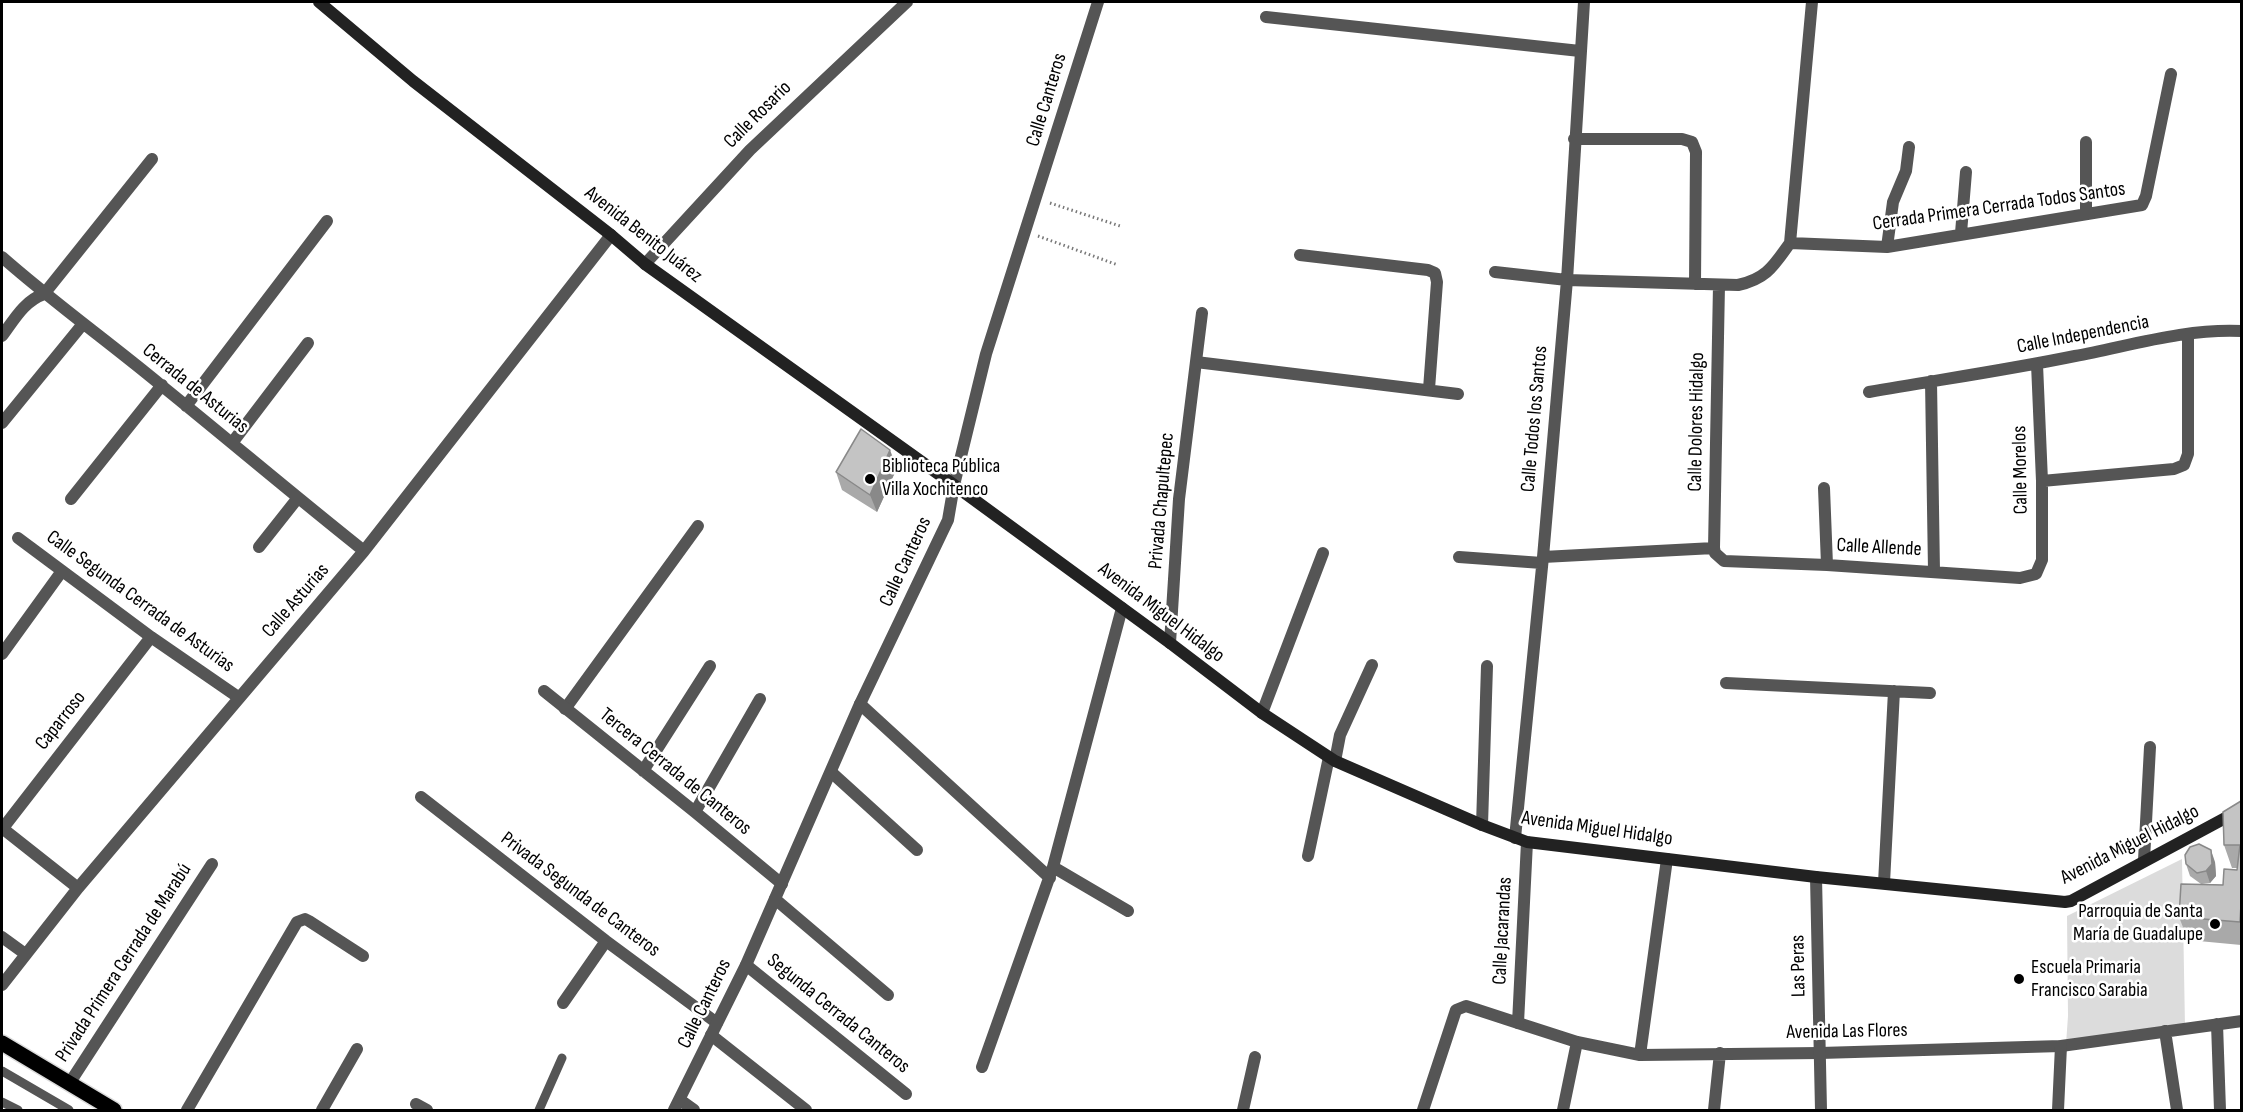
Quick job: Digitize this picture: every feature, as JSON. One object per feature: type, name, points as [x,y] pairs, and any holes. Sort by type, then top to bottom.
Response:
[{"type":"main road","name":"Avenida Benito Juárez","points":[[319,2],[412,81],[611,235],[645,264],[954,484]]},
{"type":"main road","name":"Avenida Miguel Hidalgo","points":[[954,484],[1262,713],[1332,759],[1521,840],[1816,877],[2068,902],[2241,809]]},
{"type":"main road","points":[[2,1044],[114,1110]]},
{"type":"street","name":"Calle Rosario","points":[[645,264],[750,150],[907,2]]},
{"type":"street","name":"Calle Canteros","points":[[676,1105],[746,965],[860,704],[948,520],[954,484],[986,354],[1098,2]]},
{"type":"street","name":"Calle Todos los Santos","points":[[1521,840],[1542,560],[1567,280],[1584,2]]},
{"type":"street","points":[[1495,272],[1567,280],[1719,285],[1738,285],[1759,279],[1768,273],[1790,243],[1812,2]]},
{"type":"street","points":[[1266,17],[1580,51]]},
{"type":"street","name":"Cerrada Primera Cerrada Todos Santos","points":[[1790,243],[1887,247],[2142,205],[2146,196],[2171,74]]},
{"type":"street","points":[[1574,139],[1682,139],[1692,142],[1696,152],[1695,284]]},
{"type":"street","points":[[2086,142],[2086,214]]},
{"type":"street","points":[[1887,247],[1893,202],[1906,171],[1909,147]]},
{"type":"street","points":[[2,336],[27,303],[44,294],[152,159]]},
{"type":"street","points":[[1961,233],[1966,172]]},
{"type":"street","points":[[186,406],[327,221]]},
{"type":"street","name":"Calle Asturias","points":[[2,984],[24,953],[78,888],[364,551],[611,235]]},
{"type":"street","points":[[1300,255],[1428,270],[1435,273],[1437,282],[1429,390]]},
{"type":"street","name":"Cerrada de Asturias","points":[[2,257],[82,325],[162,385],[297,499],[364,551]]},
{"type":"street","name":"Calle Dolores Hidalgo","points":[[1717,553],[1719,285]]},
{"type":"street","name":"Privada Chapultepec","points":[[1170,643],[1179,499],[1202,313]]},
{"type":"street","points":[[2,423],[82,325]]},
{"type":"street","name":"Calle Independencia","points":[[1869,392],[2037,364],[2188,334],[2224,330],[2241,331]]},
{"type":"street","points":[[2042,481],[2174,469],[2184,465],[2188,454],[2188,334]]},
{"type":"street","points":[[232,443],[308,342]]},
{"type":"street","points":[[1196,362],[1458,394]]},
{"type":"street","name":"Calle Morelos","points":[[2036,574],[2042,560],[2042,481],[2037,364]]},
{"type":"street","points":[[1931,381],[1934,571]]},
{"type":"street","points":[[72,499],[162,385]]},
{"type":"street","points":[[1824,488],[1827,565]]},
{"type":"street","points":[[260,547],[297,499]]},
{"type":"street","points":[[565,708],[698,526]]},
{"type":"street","name":"Calle Segunda Cerrada de Asturias","points":[[18,538],[151,637],[238,697]]},
{"type":"street","points":[[1262,713],[1323,553]]},
{"type":"street","name":"Calle Allende","points":[[1459,557],[1542,560],[1717,553],[1730,561],[1934,571],[2020,578],[2036,574]]},
{"type":"street","points":[[2,654],[62,571]]},
{"type":"street","points":[[982,1067],[1052,873],[1122,608]]},
{"type":"street","name":"Caparroso","points":[[2,828],[151,637]]},
{"type":"street","points":[[1308,856],[1340,735],[1372,664]]},
{"type":"street","points":[[643,771],[710,666]]},
{"type":"street","points":[[1482,825],[1487,666]]},
{"type":"street","points":[[1726,683],[1930,693]]},
{"type":"street","name":"Tercera Cerrada de Canteros","points":[[544,691],[782,884]]},
{"type":"street","points":[[1884,883],[1894,691]]},
{"type":"street","points":[[695,812],[759,699]]},
{"type":"street","points":[[860,704],[1052,873],[1128,911]]},
{"type":"street","points":[[2144,860],[2150,747]]},
{"type":"street","points":[[831,772],[917,850]]},
{"type":"street","name":"Privada Segunda de Canteros","points":[[421,797],[606,941],[717,1023]]},
{"type":"street","points":[[2,828],[78,888]]},
{"type":"street","name":"Calle Jacarandas","points":[[1518,1023],[1521,840]]},
{"type":"street","points":[[1640,1054],[1667,858]]},
{"type":"street","name":"Privada Primera Cerrada de Marabú","points":[[69,1084],[212,864]]},
{"type":"street","name":"Las Peras","points":[[1816,877],[1821,1110]]},
{"type":"street","points":[[776,899],[888,995]]},
{"type":"street","points":[[187,1110],[297,922],[305,919],[309,921],[363,956]]},
{"type":"street","points":[[2,937],[24,953]]},
{"type":"street","points":[[563,1003],[606,941]]},
{"type":"street","name":"Segunda Cerrada Canteros","points":[[746,965],[906,1094]]},
{"type":"street","name":"Avenida Las Flores","points":[[1423,1110],[1454,1014],[1459,1007],[1467,1006],[1577,1042],[1640,1054],[1820,1053],[2061,1046],[2241,1021]]},
{"type":"street","points":[[2217,1024],[2220,1110]]},
{"type":"street","points":[[2165,1031],[2177,1110]]},
{"type":"street","points":[[711,1035],[806,1110]]},
{"type":"street","points":[[1563,1110],[1577,1042]]},
{"type":"street","points":[[2058,1110],[2061,1046]]},
{"type":"street","points":[[322,1110],[357,1049]]},
{"type":"street","points":[[1714,1110],[1720,1053]]},
{"type":"street","points":[[1243,1110],[1255,1057]]},
{"type":"street","points":[[676,1105],[694,1110]]},
{"type":"lane","points":[[539,1110],[562,1058]]},
{"type":"lane","points":[[2,1071],[69,1110]]},
{"type":"lane","points":[[2,1102],[18,1110]]},
{"type":"path","points":[[1036,199],[1119,226]]},
{"type":"path","points":[[1025,232],[1118,265]]},
{"type":"shaded area","points":[[2182,859],[2185,1027],[2066,1044],[2067,916]]},
{"type":"building","points":[[861,429],[890,450],[870,495],[836,472]]},
{"type":"building","points":[[2241,801],[2240,922],[2179,917],[2181,884],[2223,885],[2224,869],[2237,870],[2240,845],[2224,845],[2223,812]]},
{"type":"building","points":[[2199,844],[2211,850],[2212,864],[2206,871],[2197,873],[2186,864],[2185,855],[2190,847]]},
{"type":"place","name":"Biblioteca Pública Villa Xochitenco","points":[[870,479]]},
{"type":"place","name":"Parroquia de Santa María de Guadalupe","points":[[2215,924]]},
{"type":"place","name":"Escuela Primaria Francisco Sarabia","points":[[2019,979]]}]
